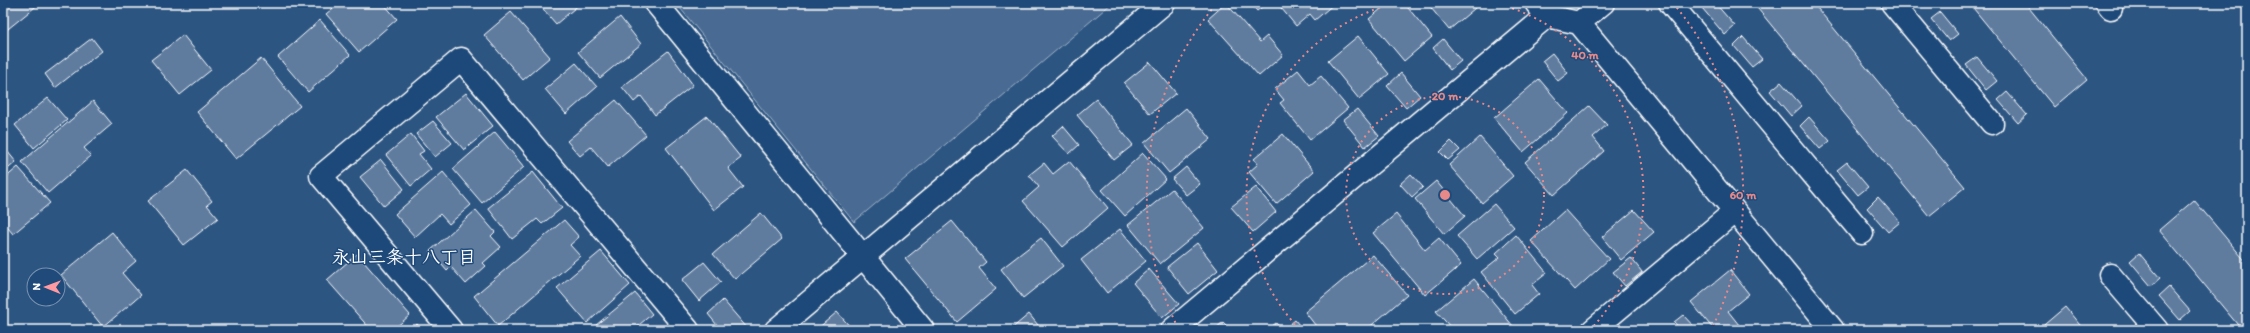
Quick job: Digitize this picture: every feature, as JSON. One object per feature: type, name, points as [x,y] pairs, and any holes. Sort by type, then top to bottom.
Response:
[{"type":"street","points":[[656,3],[923,330]]},
{"type":"street","points":[[776,330],[864,258],[1164,3]]},
{"type":"street","points":[[1579,23],[1603,3]]},
{"type":"street","points":[[1670,3],[1862,233]]},
{"type":"street","points":[[1892,3],[1992,123]]},
{"type":"street","points":[[1172,330],[1541,10],[1579,23],[1833,330]]},
{"type":"street","points":[[451,330],[321,176],[461,59],[688,330]]},
{"type":"street","points":[[1593,330],[1734,212]]},
{"type":"street","points":[[2110,275],[2157,330]]},
{"type":"shaded area","points":[[676,3],[1112,3],[854,222]]},
{"type":"building","points":[[3,3],[40,3],[3,33]]},
{"type":"building","points":[[339,3],[383,3],[397,19],[359,52],[326,14]]},
{"type":"building","points":[[538,3],[581,3],[556,24]]},
{"type":"building","points":[[1226,3],[1260,42],[1267,36],[1283,55],[1259,76],[1208,19]]},
{"type":"building","points":[[1250,3],[1267,3],[1257,11]]},
{"type":"building","points":[[1277,3],[1335,3],[1315,20],[1310,14],[1296,26]]},
{"type":"building","points":[[1388,3],[1404,3],[1432,37],[1404,61],[1369,19]]},
{"type":"building","points":[[1427,3],[1481,3],[1449,30]]},
{"type":"building","points":[[1708,3],[1715,3],[1735,26],[1725,35],[1702,8]]},
{"type":"building","points":[[1753,3],[1813,3],[1965,187],[1929,216]]},
{"type":"building","points":[[1916,3],[1926,3],[1920,8]]},
{"type":"building","points":[[1969,3],[2025,3],[2087,79],[2054,107]]},
{"type":"building","points":[[511,12],[550,57],[523,80],[484,35]]},
{"type":"building","points":[[1940,12],[1958,34],[1949,41],[1931,19]]},
{"type":"building","points":[[620,17],[641,44],[600,78],[578,52]]},
{"type":"building","points":[[320,20],[350,55],[308,92],[278,57]]},
{"type":"building","points":[[183,35],[211,70],[180,95],[151,60]]},
{"type":"building","points":[[1358,36],[1389,74],[1359,99],[1328,61]]},
{"type":"building","points":[[1743,37],[1762,59],[1752,67],[1734,46]]},
{"type":"building","points":[[92,38],[102,51],[55,88],[45,74]]},
{"type":"building","points":[[1443,39],[1461,61],[1450,70],[1433,48]]},
{"type":"building","points":[[668,51],[693,85],[655,115],[641,96],[634,102],[622,87]]},
{"type":"building","points":[[1552,53],[1568,73],[1558,81],[1542,61]]},
{"type":"building","points":[[1977,57],[1997,81],[1986,90],[1966,65]]},
{"type":"building","points":[[261,58],[300,106],[236,159],[197,112]]},
{"type":"building","points":[[1150,62],[1176,93],[1150,114],[1124,83]]},
{"type":"building","points":[[576,63],[597,87],[566,114],[545,89]]},
{"type":"building","points":[[1298,70],[1310,85],[1321,76],[1348,108],[1310,140],[1280,103],[1284,100],[1275,89]]},
{"type":"building","points":[[1401,73],[1420,96],[1406,108],[1387,86]]},
{"type":"building","points":[[1539,79],[1568,113],[1523,152],[1494,118]]},
{"type":"building","points":[[1781,82],[1802,106],[1791,116],[1770,91]]},
{"type":"building","points":[[2007,92],[2027,115],[2018,123],[1998,100]]},
{"type":"building","points":[[466,93],[493,126],[464,150],[436,117]]},
{"type":"building","points":[[48,98],[67,120],[34,148],[15,125]]},
{"type":"building","points":[[1096,99],[1133,145],[1114,160],[1077,115]]},
{"type":"building","points":[[616,100],[646,135],[608,167],[591,147],[580,156],[567,141]]},
{"type":"building","points":[[93,101],[112,124],[84,148],[91,156],[48,193],[22,162]]},
{"type":"building","points":[[1589,106],[1607,125],[1593,137],[1604,151],[1554,195],[1525,162]]},
{"type":"building","points":[[1186,108],[1211,139],[1169,173],[1144,143]]},
{"type":"building","points":[[1357,109],[1379,136],[1365,147],[1343,120]]},
{"type":"building","points":[[707,116],[741,158],[728,168],[743,187],[714,210],[666,148]]},
{"type":"building","points":[[1809,117],[1830,141],[1820,149],[1800,126]]},
{"type":"building","points":[[433,121],[452,143],[435,157],[416,134]]},
{"type":"building","points":[[1063,126],[1079,145],[1069,154],[1052,136]]},
{"type":"building","points":[[495,132],[524,167],[482,203],[453,169]]},
{"type":"building","points":[[411,134],[424,151],[419,154],[431,169],[411,186],[386,155]]},
{"type":"building","points":[[1283,134],[1314,171],[1276,204],[1249,172],[1258,164],[1254,159]]},
{"type":"building","points":[[1480,137],[1513,176],[1482,203],[1449,165]]},
{"type":"building","points":[[1451,141],[1460,150],[1448,160],[1440,152]]},
{"type":"building","points":[[3,146],[16,162],[3,173]]},
{"type":"building","points":[[1143,153],[1166,179],[1125,216],[1102,190]]},
{"type":"building","points":[[381,160],[404,189],[384,206],[360,177]]},
{"type":"building","points":[[1069,161],[1108,208],[1063,247],[1023,201],[1039,187],[1029,175],[1044,163],[1053,174]]},
{"type":"building","points":[[1847,162],[1868,187],[1858,195],[1837,170]]},
{"type":"building","points":[[18,167],[50,203],[13,234],[3,222],[3,180]]},
{"type":"building","points":[[1186,167],[1200,184],[1186,195],[1172,179]]},
{"type":"building","points":[[187,170],[212,201],[207,205],[218,218],[184,245],[148,201]]},
{"type":"building","points":[[443,172],[471,205],[449,224],[440,214],[415,237],[395,214]]},
{"type":"building","points":[[533,172],[562,208],[542,224],[537,219],[512,239],[488,208]]},
{"type":"building","points":[[1411,174],[1423,187],[1412,197],[1400,184]]},
{"type":"building","points":[[1436,181],[1465,216],[1444,234],[1415,199]]},
{"type":"building","points":[[1256,187],[1276,212],[1253,232],[1231,207]]},
{"type":"building","points":[[1172,189],[1204,228],[1160,264],[1128,225]]},
{"type":"building","points":[[1878,197],[1900,222],[1888,232],[1867,208]]},
{"type":"building","points":[[2194,200],[2247,263],[2247,330],[2242,330],[2159,230]]},
{"type":"building","points":[[1494,204],[1514,227],[1477,259],[1457,236]]},
{"type":"building","points":[[476,210],[495,232],[491,236],[501,247],[483,263],[486,266],[466,284],[451,267],[447,271],[430,251]]},
{"type":"building","points":[[1565,210],[1609,259],[1575,290],[1531,241]]},
{"type":"building","points":[[1634,210],[1654,232],[1621,260],[1602,237]]},
{"type":"building","points":[[761,213],[782,239],[735,279],[713,254]]},
{"type":"building","points":[[1396,214],[1425,250],[1439,238],[1461,265],[1425,295],[1373,233]]},
{"type":"building","points":[[564,220],[579,237],[570,245],[580,256],[498,326],[474,296]]},
{"type":"building","points":[[952,221],[986,262],[979,268],[996,289],[957,322],[905,259]]},
{"type":"building","points":[[1120,229],[1146,261],[1107,293],[1081,260]]},
{"type":"building","points":[[112,232],[136,261],[122,273],[141,295],[103,327],[66,281],[66,271]]},
{"type":"building","points":[[1516,235],[1547,273],[1532,285],[1539,294],[1515,314],[1481,272],[1500,257],[1496,253]]},
{"type":"building","points":[[1041,238],[1063,266],[1023,298],[1001,269]]},
{"type":"building","points":[[1197,243],[1218,270],[1189,294],[1167,267]]},
{"type":"building","points":[[601,251],[630,285],[587,323],[557,288]]},
{"type":"building","points":[[2139,253],[2160,278],[2151,286],[2130,261]]},
{"type":"building","points":[[357,254],[410,315],[393,330],[371,330],[327,280]]},
{"type":"building","points":[[1373,255],[1407,295],[1366,330],[1319,330],[1305,312]]},
{"type":"building","points":[[1631,258],[1642,272],[1625,286],[1613,272]]},
{"type":"building","points":[[704,262],[721,282],[699,301],[682,280]]},
{"type":"building","points":[[1149,269],[1179,304],[1162,318],[1133,283]]},
{"type":"building","points":[[1730,270],[1749,294],[1728,311],[1743,330],[1714,330],[1691,302]]},
{"type":"building","points":[[1474,279],[1513,326],[1508,330],[1453,330],[1436,311]]},
{"type":"building","points":[[2169,287],[2190,311],[2180,320],[2159,296]]},
{"type":"building","points":[[635,293],[652,314],[633,330],[590,330]]},
{"type":"building","points":[[723,300],[748,329],[747,330],[721,330],[708,314]]},
{"type":"building","points":[[2065,307],[2084,330],[2038,330]]},
{"type":"building","points":[[837,312],[853,330],[816,330]]},
{"type":"building","points":[[1029,314],[1042,330],[1010,330]]},
{"type":"building","points":[[1683,315],[1697,330],[1681,330],[1674,322]]},
{"type":"building","points":[[1295,320],[1303,330],[1283,330]]},
{"type":"building","points":[[1223,322],[1231,330],[1214,330]]},
{"type":"building","points":[[1276,323],[1282,330],[1267,330]]},
{"type":"building","points":[[417,324],[423,330],[411,330]]},
{"type":"district","name":"永山三条十八丁目","points":[[404,257]]}]
